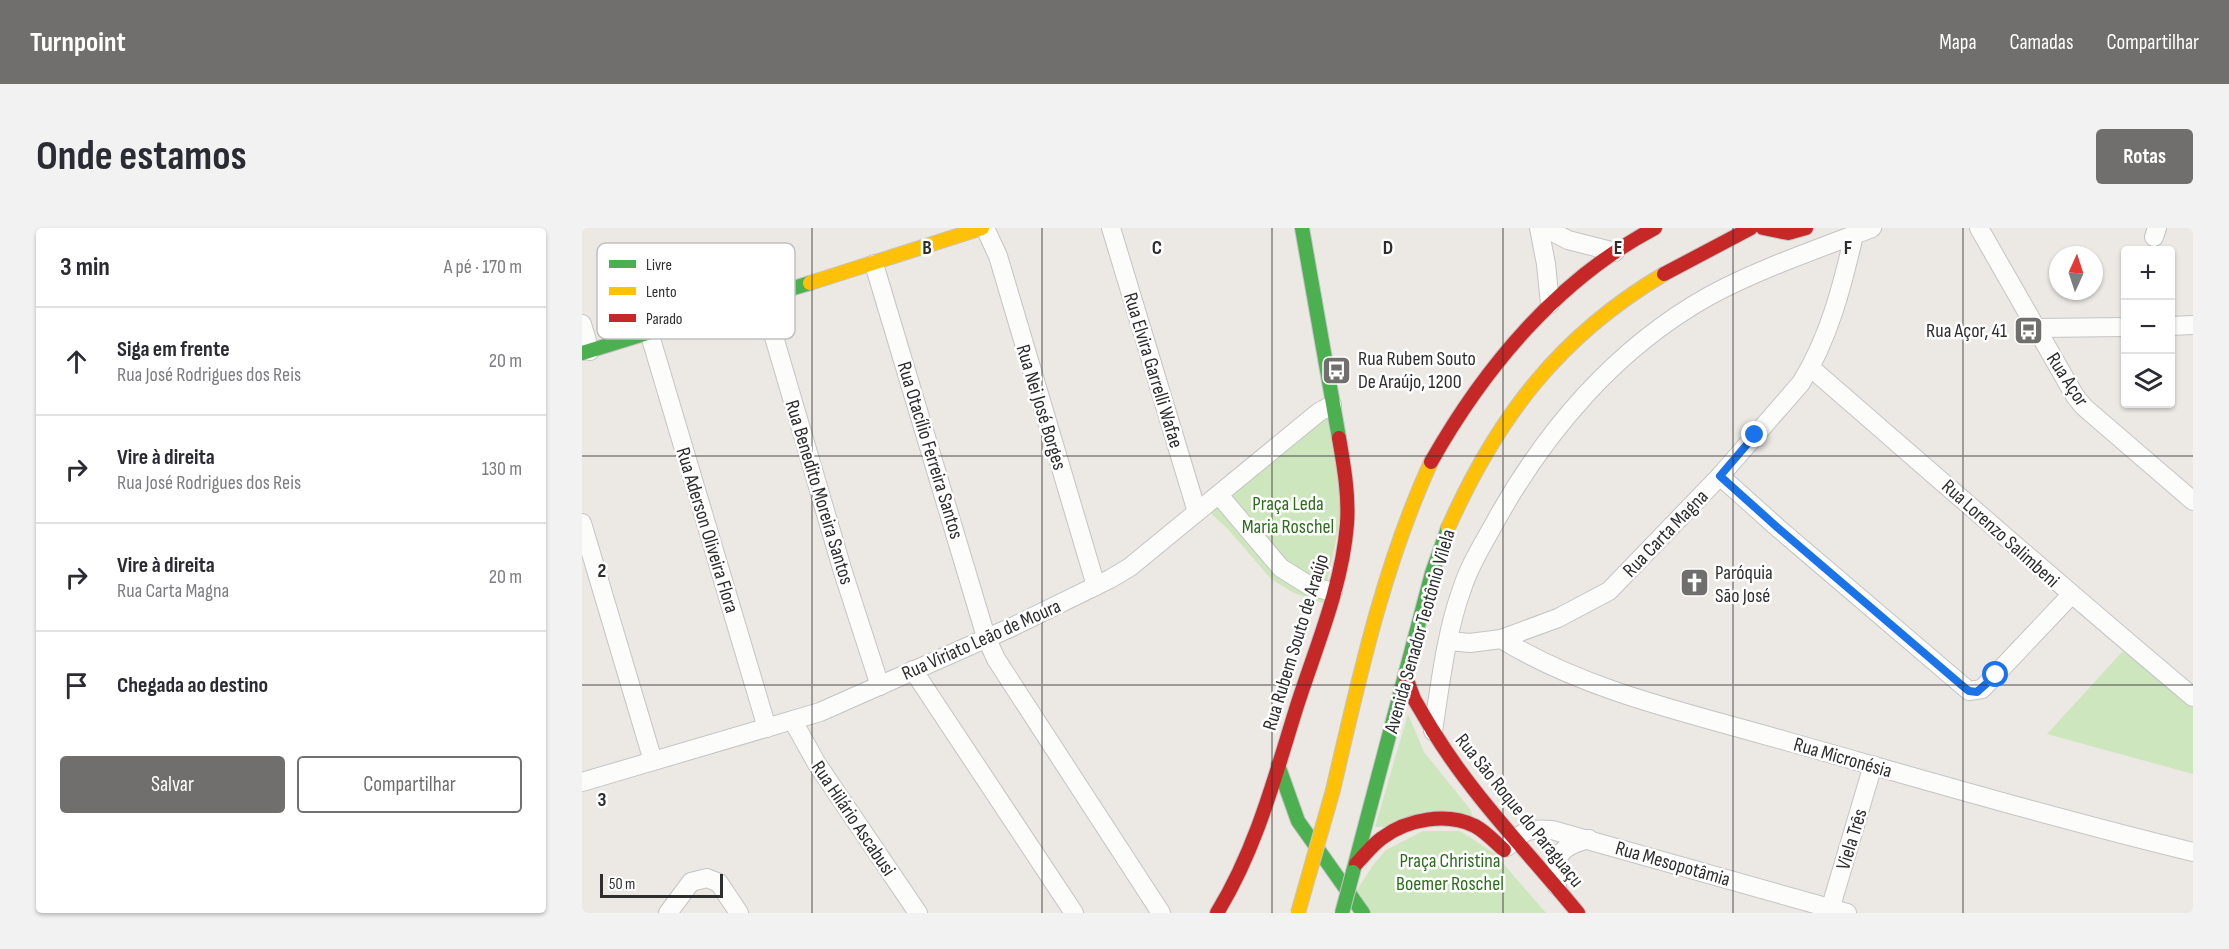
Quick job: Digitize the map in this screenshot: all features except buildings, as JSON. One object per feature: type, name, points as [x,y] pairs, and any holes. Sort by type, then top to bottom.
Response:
[{"type":"main road","points":[[795,287],[874,264],[931,235],[983,228]]},
{"type":"main road","name":"Rua Rubem Souto de Araújo","points":[[1217,913],[1235,884],[1264,810],[1333,592],[1346,537],[1348,507],[1345,474],[1302,228]]},
{"type":"main road","points":[[1298,913],[1333,790],[1387,572],[1419,489],[1453,422],[1474,391],[1550,304],[1615,252],[1655,228]]},
{"type":"main road","name":"Avenida Senador Teotônio Vilela","points":[[1342,913],[1432,575],[1444,537],[1488,448],[1522,397],[1558,356],[1595,321],[1629,295],[1676,265],[1751,228]]},
{"type":"main road","points":[[1763,228],[1788,233],[1806,228]]},
{"type":"main road","points":[[586,352],[627,339]]},
{"type":"main road","name":"Rua São Roque do Paraguaçu","points":[[1405,675],[1414,699],[1448,756],[1494,816],[1510,849],[1557,886],[1578,913]]},
{"type":"main road","points":[[1278,765],[1298,821],[1363,913]]},
{"type":"main road","points":[[1264,810],[1298,821]]},
{"type":"main road","points":[[1354,868],[1387,834],[1413,823],[1436,819],[1470,824],[1510,849]]},
{"type":"street","name":"Rua Nei José Borges","points":[[983,228],[998,256],[1096,586]]},
{"type":"street","name":"Rua Elvira Garrelli Wafae","points":[[1111,228],[1197,512]]},
{"type":"street","points":[[1539,228],[1550,304]]},
{"type":"street","points":[[1545,228],[1568,240],[1615,252]]},
{"type":"street","name":"Avenida Senador Teotônio Vilela","points":[[1433,731],[1449,641],[1462,589],[1501,511],[1560,422],[1641,341],[1707,297],[1781,263],[1872,228]]},
{"type":"street","name":"Rua Açor","points":[[1979,228],[2069,386],[2084,407],[2193,501]]},
{"type":"street","name":"Rua Carta Magna","points":[[1449,641],[1470,643],[1501,639],[1558,618],[1609,591],[1720,476],[1801,383],[1811,368],[1827,332],[1840,295],[1854,235]]},
{"type":"street","name":"Rua Otacílio Ferreira Santos","points":[[874,264],[986,637],[996,659],[1161,913]]},
{"type":"street","points":[[582,324],[586,352]]},
{"type":"street","points":[[2175,326],[2193,325]]},
{"type":"street","points":[[2037,328],[2121,327]]},
{"type":"street","name":"Rua Aderson Oliveira Flora","points":[[651,339],[767,728]]},
{"type":"street","name":"Rua Benedito Moreira Santos","points":[[775,339],[843,572],[880,686]]},
{"type":"street","name":"Rua Lorenzo Salimbeni","points":[[1811,368],[2071,595],[2193,697]]},
{"type":"street","name":"Rua Viriato Leão de Moura","points":[[582,782],[820,712],[1096,586],[1130,567],[1319,412],[1332,405]]},
{"type":"street","points":[[1720,476],[1969,691],[1977,692],[1982,689],[2071,595]]},
{"type":"street","points":[[1219,495],[1281,568],[1310,586],[1333,592]]},
{"type":"street","points":[[582,523],[653,760]]},
{"type":"street","name":"Rua Micronésia","points":[[1501,639],[1553,666],[1623,695],[2193,852]]},
{"type":"street","points":[[913,670],[1074,913]]},
{"type":"street","name":"Rua Hilário Ascabusi","points":[[793,721],[817,765],[918,913]]},
{"type":"street","name":"Viela Três","points":[[1835,911],[1873,765]]},
{"type":"street","name":"Rua Mesopotâmia","points":[[1510,849],[1522,832],[1537,828],[1552,830],[1590,839],[1835,911]]},
{"type":"street","points":[[1557,886],[1557,862],[1560,852],[1570,845],[1590,839]]},
{"type":"street","points":[[668,913],[691,882],[707,878],[719,883],[739,913]]},
{"type":"green space","name":"Praça Leda Maria Roschel","points":[[1329,416],[1343,506],[1323,603],[1294,593],[1271,579],[1227,528],[1207,510]]},
{"type":"green space","points":[[2123,651],[2193,707],[2193,774],[2047,734]]},
{"type":"green space","name":"Praça Christina Boemer Roschel","points":[[1408,714],[1424,752],[1470,809],[1475,823],[1375,827]]},
{"type":"green space","name":"Praça Christina Boemer Roschel","points":[[1423,831],[1460,831],[1494,853],[1546,913],[1356,913],[1355,893],[1373,865],[1386,850]]},
{"type":"traffic: fast","points":[[1302,228],[1339,438]]},
{"type":"traffic: fast","points":[[795,288],[810,283]]},
{"type":"traffic: fast","points":[[582,353],[628,339]]},
{"type":"traffic: fast","points":[[1353,872],[1432,573],[1448,528]]},
{"type":"traffic: fast","points":[[1278,765],[1298,821],[1363,913]]},
{"type":"traffic: fast","points":[[1342,913],[1353,872]]},
{"type":"traffic: slow","points":[[810,283],[982,228]]},
{"type":"traffic: slow","points":[[1448,528],[1488,451],[1510,416],[1535,383],[1593,324],[1664,274]]},
{"type":"traffic: slow","points":[[1333,790],[1386,582],[1399,542],[1431,462]]},
{"type":"traffic: slow","points":[[1298,913],[1333,790]]},
{"type":"traffic: jam","points":[[1431,462],[1475,393],[1526,329],[1587,273],[1620,249],[1655,228]]},
{"type":"traffic: jam","points":[[1664,274],[1751,228]]},
{"type":"traffic: jam","points":[[1763,228],[1788,233],[1806,228]]},
{"type":"traffic: jam","points":[[1217,913],[1243,864],[1263,814],[1334,595],[1347,524],[1346,481],[1339,438]]},
{"type":"traffic: jam","points":[[1405,675],[1414,699],[1433,731]]},
{"type":"traffic: jam","points":[[1433,731],[1484,802],[1578,913]]},
{"type":"traffic: jam","points":[[1356,864],[1375,844],[1392,831],[1427,820],[1452,819],[1475,826],[1504,850]]},
{"type":"place","name":"Rua Açor, 41","points":[[2028,330]]},
{"type":"place","name":"Rua Rubem Souto De Araújo, 1200","points":[[1337,370]]},
{"type":"place","name":"Paróquia São José","points":[[1694,583]]},
{"type":"route","points":[[1755,435],[1720,476],[1969,691],[1977,692],[1996,675]]}]
